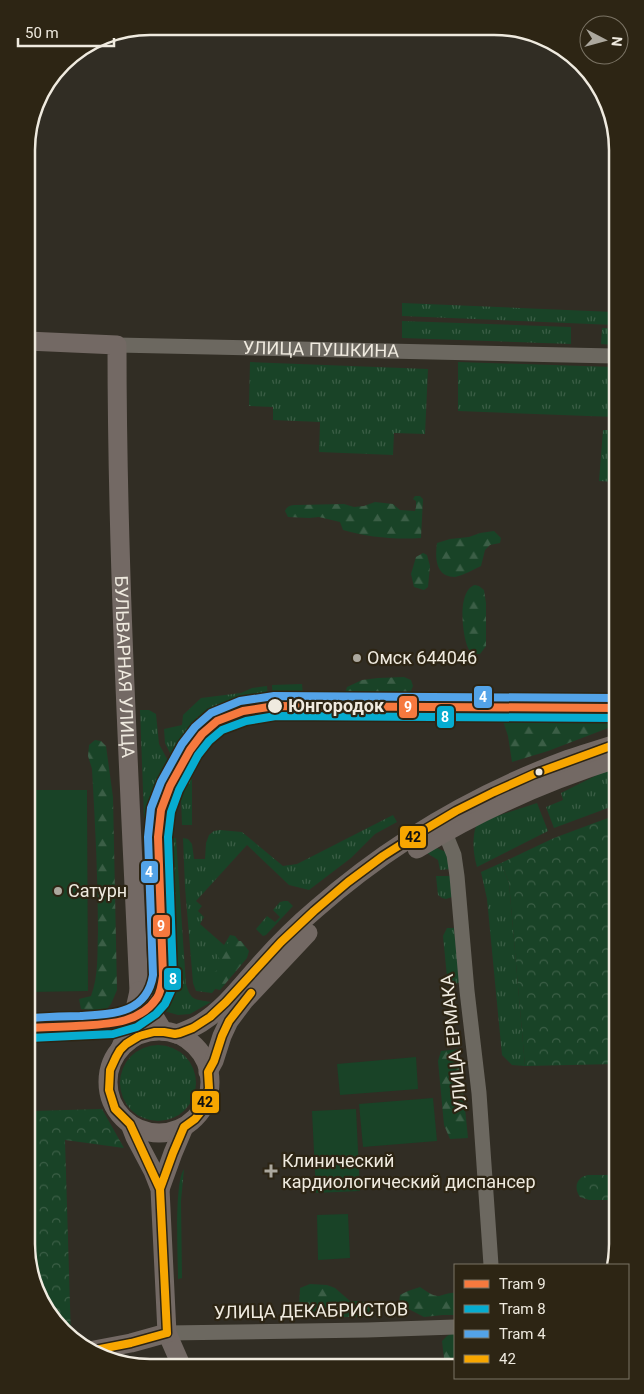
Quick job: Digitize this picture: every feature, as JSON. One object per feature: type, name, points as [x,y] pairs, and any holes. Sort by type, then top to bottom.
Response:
[{"type":"main road","name":"УЛИЦА ПУШКИНА","points":[[35,341],[116,345]]},
{"type":"main road","name":"БУЛЬВАРНАЯ УЛИЦА","points":[[116,345],[124,651],[139,991],[133,1018],[120,1049]]},
{"type":"main road","points":[[208,1072],[229,1021],[244,1001],[325,917],[467,805],[523,778],[609,746]]},
{"type":"main road","points":[[178,1359],[167,1333],[160,1189],[130,1124],[118,1112],[110,1098],[108,1081],[111,1064],[120,1049],[131,1039],[145,1033],[170,1033],[201,1023],[216,1012],[286,937],[332,895],[363,870],[408,839],[573,773],[609,761]]},
{"type":"main road","name":"БУЛЬВАРНАЯ УЛИЦА","points":[[139,991],[170,1033]]},
{"type":"main road","points":[[130,1124],[147,1132],[166,1133],[184,1128],[204,1108],[209,1088],[208,1072],[204,1058],[190,1041],[170,1033]]},
{"type":"main road","points":[[160,1189],[172,1153],[184,1128]]},
{"type":"main road","points":[[102,1348],[132,1343],[167,1333]]},
{"type":"street","name":"УЛИЦА ПУШКИНА","points":[[116,345],[609,356]]},
{"type":"street","name":"УЛИЦА ЕРМАКА","points":[[442,826],[454,855],[458,876],[471,1028],[479,1093],[491,1264]]},
{"type":"street","name":"УЛИЦА ДЕКАБРИСТОВ","points":[[167,1333],[454,1327]]},
{"type":"green space","points":[[402,303],[609,312],[609,325],[402,316]]},
{"type":"green space","points":[[402,321],[571,327],[571,344],[402,338]]},
{"type":"green space","points":[[602,328],[609,328],[609,345],[601,344]]},
{"type":"green space","points":[[250,362],[428,369],[425,434],[394,433],[393,455],[319,452],[320,422],[273,420],[273,407],[249,406]]},
{"type":"green space","points":[[458,362],[609,367],[609,417],[458,411]]},
{"type":"green space","points":[[603,430],[609,430],[609,482],[599,481]]},
{"type":"green space","points":[[415,496],[420,496],[423,499],[421,538],[391,538],[362,534],[343,530],[340,522],[319,517],[288,517],[285,511],[288,507],[294,505],[344,504],[354,507],[375,502],[393,504],[400,510],[415,511],[416,501],[413,499]]},
{"type":"green space","points":[[494,531],[501,538],[500,543],[490,545],[485,550],[481,566],[455,577],[443,574],[437,560],[437,543]]},
{"type":"green space","points":[[423,553],[427,555],[430,566],[428,587],[424,590],[414,587],[411,574],[416,557]]},
{"type":"green space","points":[[475,585],[484,590],[486,603],[486,646],[480,654],[473,654],[468,648],[463,623],[465,595]]},
{"type":"green space","points":[[404,677],[411,680],[413,686],[410,693],[371,703],[355,704],[345,693],[347,687],[362,680]]},
{"type":"green space","points":[[302,684],[303,695],[407,691],[412,718],[308,719],[312,708],[277,709],[273,703],[272,685]]},
{"type":"green space","points":[[267,686],[270,716],[266,720],[238,721],[192,754],[192,825],[182,825],[180,773],[165,743],[164,729],[182,725],[183,715],[201,698],[241,693],[252,688]]},
{"type":"green space","points":[[140,710],[149,710],[156,714],[159,744],[173,770],[175,826],[162,826],[144,817]]},
{"type":"green space","points":[[609,711],[609,728],[548,751],[512,762],[508,736],[500,712]]},
{"type":"green space","points":[[95,740],[101,741],[106,746],[113,797],[117,990],[111,1004],[105,1011],[81,1009],[79,999],[91,996],[97,964],[96,850],[92,769],[88,756],[89,745]]},
{"type":"green space","points":[[609,770],[609,808],[554,828],[546,807],[563,800],[561,793]]},
{"type":"green space","name":"Сатурн","points":[[35,790],[87,790],[88,991],[35,992]]},
{"type":"green space","points":[[537,803],[548,831],[477,867],[474,846],[476,826],[494,817]]},
{"type":"green space","points":[[393,815],[397,822],[375,834],[351,858],[309,890],[289,885],[247,845],[196,901],[202,906],[198,911],[204,917],[200,924],[224,945],[230,935],[235,936],[246,950],[212,993],[196,991],[193,983],[183,838],[188,839],[192,844],[194,859],[205,859],[206,843],[209,835],[214,831],[242,832],[283,866],[297,864]]},
{"type":"green space","points":[[609,818],[609,1064],[525,1066],[509,883],[501,863],[554,838]]},
{"type":"green space","points":[[176,838],[186,984],[194,998],[211,1002],[190,1014],[178,1015],[164,1011],[156,1004],[154,998],[150,976],[145,859],[149,853],[157,849],[160,839]]},
{"type":"green space","points":[[437,848],[446,852],[452,869],[440,870],[438,860],[427,853]]},
{"type":"green space","points":[[501,863],[509,883],[525,1066],[512,1065],[502,1055],[487,899],[481,872]]},
{"type":"green space","points":[[436,876],[452,876],[452,897],[446,899],[438,895]]},
{"type":"green space","points":[[288,901],[293,906],[263,936],[256,929],[267,916],[275,922],[280,917],[273,910],[280,902]]},
{"type":"green space","points":[[447,928],[454,928],[460,982],[453,985],[447,977],[443,936]]},
{"type":"green space","points":[[230,941],[241,941],[249,951],[247,958],[220,990],[211,988],[208,982],[213,973],[220,968],[221,961],[215,952]]},
{"type":"green space","points":[[158,1045],[173,1048],[185,1056],[193,1068],[196,1083],[193,1098],[185,1110],[173,1118],[158,1121],[143,1118],[131,1110],[123,1098],[120,1083],[123,1068],[131,1056],[143,1048]]},
{"type":"green space","points":[[459,1049],[468,1138],[450,1139],[444,1125],[438,1061],[441,1051]]},
{"type":"green space","points":[[416,1057],[418,1089],[340,1095],[337,1064]]},
{"type":"green space","points":[[433,1098],[437,1141],[363,1147],[359,1104]]},
{"type":"green space","points":[[102,1109],[124,1148],[65,1140],[71,1328],[54,1308],[47,1295],[41,1281],[36,1259],[35,1111]]},
{"type":"green space","points":[[356,1109],[360,1191],[316,1193],[312,1111]]},
{"type":"green space","points":[[184,1169],[181,1201],[182,1278],[178,1279],[178,1204],[181,1177]]},
{"type":"green space","points":[[609,1175],[609,1200],[589,1200],[580,1197],[577,1183],[584,1176]]},
{"type":"green space","points":[[348,1214],[350,1258],[318,1260],[317,1215]]},
{"type":"green space","points":[[310,1284],[327,1285],[335,1288],[350,1301],[361,1301],[370,1305],[371,1310],[364,1317],[330,1317],[325,1310],[311,1312],[299,1306],[300,1288]]},
{"type":"green space","points":[[420,1287],[436,1296],[454,1293],[454,1315],[424,1317],[399,1304],[400,1295]]},
{"type":"green space","points":[[454,1332],[454,1359],[444,1358],[442,1341]]},
{"type":"tram line","name":"4","points":[[35,1018],[116,1012],[136,1005],[144,998],[153,975],[148,837],[151,808],[161,782],[182,744],[195,727],[211,713],[240,701],[274,696],[609,698]]},
{"type":"tram line","name":"9","points":[[35,1028],[98,1025],[121,1021],[141,1013],[150,1007],[157,998],[163,976],[158,837],[161,810],[170,786],[190,750],[202,734],[217,721],[243,711],[275,706],[609,708]]},
{"type":"tram line","name":"8","points":[[35,1038],[113,1034],[137,1027],[156,1014],[165,1004],[171,991],[173,977],[168,837],[171,812],[179,790],[198,755],[209,741],[222,730],[246,721],[276,716],[609,718]]},
{"type":"transit line","name":"42","points":[[167,1333],[160,1189],[130,1124],[115,1109],[109,1090],[110,1070],[120,1050],[139,1036],[154,1032],[180,1033],[193,1028],[210,1017],[281,942],[314,911],[348,882],[383,856],[419,833],[456,811],[494,792],[534,774],[609,747]]},
{"type":"transit line","name":"42","points":[[161,1210],[160,1189],[173,1153],[184,1127],[195,1119],[204,1108],[209,1088],[208,1072],[214,1061],[222,1036],[229,1021],[251,993]]},
{"type":"transit line","name":"42","points":[[103,1349],[167,1333]]},
{"type":"place","name":"Омск 644046","points":[[357,658]]},
{"type":"place","name":"Юнгородок","points":[[275,706]]},
{"type":"place","name":"Сатурн","points":[[58,891]]},
{"type":"place","name":"Клинический кардиологический диспансер","points":[[271,1171]]}]
